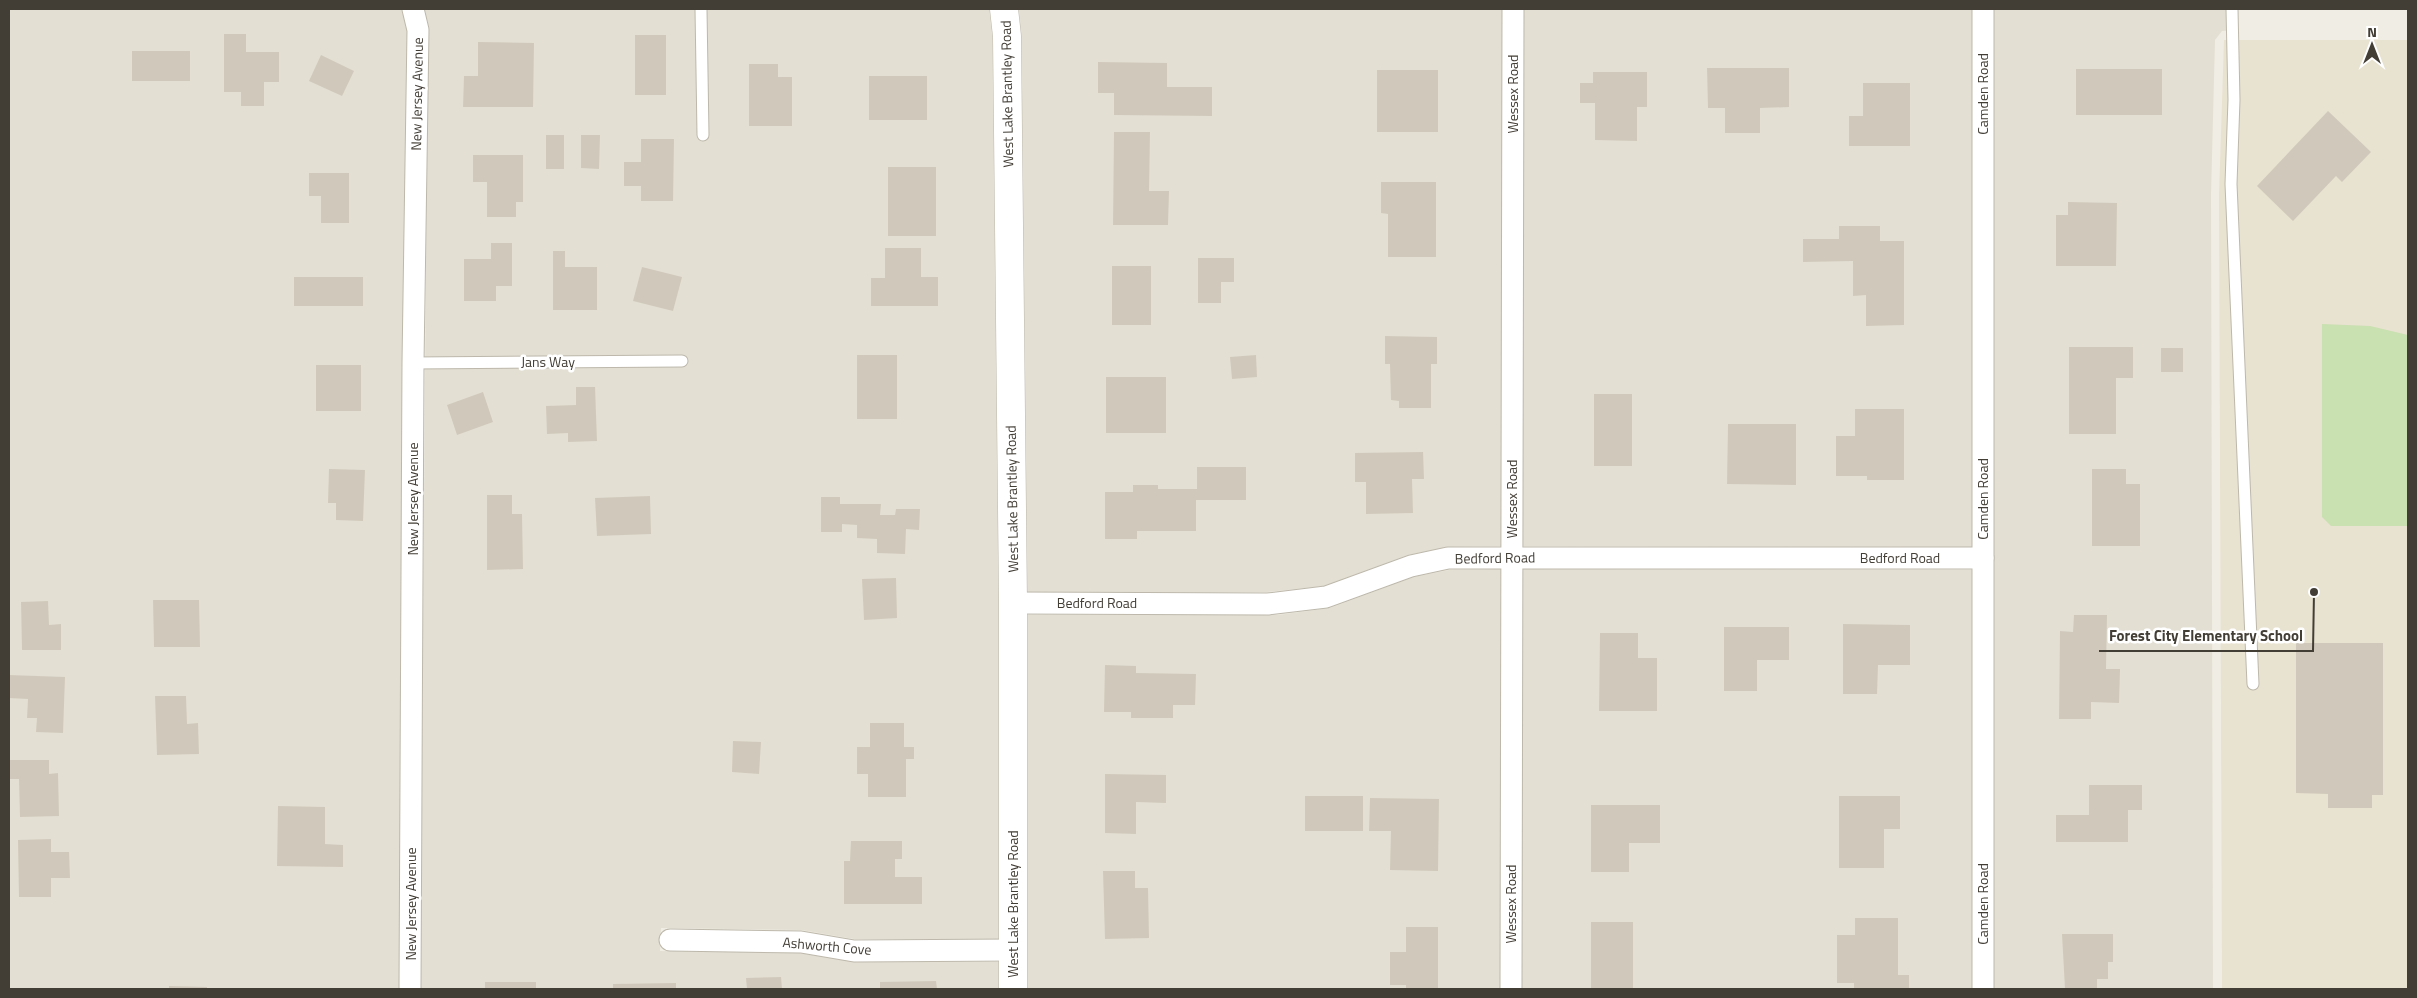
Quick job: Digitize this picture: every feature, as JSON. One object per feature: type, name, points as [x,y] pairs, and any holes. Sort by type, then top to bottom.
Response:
[{"type":"street","name":"New Jersey Avenue","points":[[410,989],[413,362],[418,23],[413,9]]},
{"type":"street","name":"West Lake Brantley Road","points":[[1004,9],[1007,36],[1013,603],[1014,989]]},
{"type":"street","name":"Wessex Road","points":[[1511,989],[1513,9]]},
{"type":"street","name":"Camden Road","points":[[1982,989],[1984,9]]},
{"type":"street","name":"Bedford Road","points":[[1013,603],[1268,604],[1326,597],[1411,566],[1448,558],[1983,558]]},
{"type":"street","name":"Ashworth Cove","points":[[670,940],[801,942],[854,951],[1014,950]]},
{"type":"lane","points":[[701,9],[703,135]]},
{"type":"lane","points":[[2232,9],[2234,100],[2232,184],[2253,684]]},
{"type":"lane","name":"Jans Way","points":[[413,362],[682,360]]},
{"type":"shaded area","points":[[9,9],[401,9],[407,25],[400,989],[9,989]]},
{"type":"shaded area","points":[[423,9],[994,9],[1003,939],[854,939],[802,930],[661,928],[660,951],[800,953],[854,962],[1003,962],[1003,989],[420,989],[428,23]]},
{"type":"shaded area","points":[[1014,9],[1503,9],[1502,546],[1447,547],[1408,555],[1324,586],[1267,592],[1023,592]]},
{"type":"shaded area","points":[[1523,9],[1974,9],[1973,547],[1522,546]]},
{"type":"shaded area","points":[[1994,9],[2233,9],[2233,30],[2222,31],[2215,40],[2211,195],[2213,989],[1993,989]]},
{"type":"shaded area","points":[[2224,40],[2408,40],[2408,989],[2222,989],[2219,195]]},
{"type":"shaded area","points":[[1502,569],[1501,989],[1023,989],[1023,615],[1278,615],[1330,608],[1413,577],[1449,570]]},
{"type":"shaded area","points":[[1522,569],[1973,570],[1972,989],[1521,989]]},
{"type":"green space","points":[[2322,324],[2370,326],[2408,335],[2408,526],[2331,526],[2322,517]]},
{"type":"building","points":[[224,34],[246,34],[246,52],[279,52],[279,82],[264,82],[264,106],[241,106],[241,92],[224,92]]},
{"type":"building","points":[[635,35],[666,35],[666,95],[635,95]]},
{"type":"building","points":[[478,42],[534,43],[533,107],[463,107],[464,76],[478,76]]},
{"type":"building","points":[[132,51],[190,51],[190,81],[132,81]]},
{"type":"building","points":[[321,55],[354,71],[342,96],[309,81]]},
{"type":"building","points":[[1098,62],[1167,63],[1167,87],[1212,87],[1212,116],[1114,115],[1114,93],[1098,93]]},
{"type":"building","points":[[749,64],[778,64],[778,77],[792,77],[792,126],[749,126]]},
{"type":"building","points":[[1707,68],[1789,68],[1789,107],[1760,108],[1760,133],[1725,133],[1725,108],[1708,108]]},
{"type":"building","points":[[2076,69],[2162,69],[2162,115],[2076,115]]},
{"type":"building","points":[[1377,70],[1438,70],[1438,132],[1377,132]]},
{"type":"building","points":[[1593,72],[1647,72],[1647,107],[1637,107],[1637,141],[1595,140],[1595,103],[1580,103],[1580,83],[1593,83]]},
{"type":"building","points":[[869,76],[927,76],[927,120],[869,120]]},
{"type":"building","points":[[1863,83],[1910,83],[1910,146],[1849,146],[1849,116],[1863,116]]},
{"type":"building","points":[[2328,111],[2371,152],[2342,182],[2336,176],[2293,221],[2257,186]]},
{"type":"building","points":[[1114,132],[1150,132],[1149,191],[1169,191],[1168,225],[1113,225]]},
{"type":"building","points":[[546,135],[564,135],[564,169],[546,169]]},
{"type":"building","points":[[581,135],[600,135],[599,169],[581,168]]},
{"type":"building","points":[[641,139],[674,139],[673,201],[641,201],[641,186],[624,186],[624,162],[641,162]]},
{"type":"building","points":[[473,155],[523,155],[523,202],[516,202],[516,217],[487,217],[487,182],[473,182]]},
{"type":"building","points":[[888,167],[936,167],[936,236],[888,236]]},
{"type":"building","points":[[309,173],[349,173],[349,223],[321,223],[321,196],[309,196]]},
{"type":"building","points":[[1381,182],[1436,182],[1436,257],[1388,257],[1388,214],[1381,213]]},
{"type":"building","points":[[2068,202],[2117,203],[2116,266],[2056,266],[2056,215],[2068,215]]},
{"type":"building","points":[[1839,226],[1880,226],[1880,241],[1904,241],[1904,325],[1866,326],[1866,295],[1853,296],[1853,261],[1803,262],[1803,239],[1839,239]]},
{"type":"building","points":[[491,243],[512,243],[512,286],[496,286],[496,301],[464,301],[464,259],[491,259]]},
{"type":"building","points":[[885,248],[921,248],[921,277],[938,277],[938,306],[871,306],[871,278],[885,278]]},
{"type":"building","points":[[553,251],[565,251],[565,267],[597,267],[597,310],[553,310]]},
{"type":"building","points":[[1198,258],[1234,258],[1234,282],[1221,282],[1221,303],[1198,303]]},
{"type":"building","points":[[1112,266],[1151,266],[1151,325],[1112,325]]},
{"type":"building","points":[[642,267],[682,277],[673,311],[633,301]]},
{"type":"building","points":[[294,277],[363,277],[363,306],[294,306]]},
{"type":"building","points":[[1385,336],[1437,337],[1437,364],[1431,364],[1431,408],[1399,408],[1399,401],[1391,400],[1390,364],[1385,364]]},
{"type":"building","points":[[2069,347],[2133,347],[2133,378],[2116,378],[2116,434],[2069,434]]},
{"type":"building","points":[[2161,348],[2183,348],[2183,372],[2161,372]]},
{"type":"building","points":[[857,355],[897,355],[897,419],[857,419]]},
{"type":"building","points":[[1256,355],[1257,377],[1232,379],[1230,357]]},
{"type":"building","points":[[316,365],[361,365],[361,411],[316,411]]},
{"type":"building","points":[[1106,377],[1166,377],[1166,433],[1106,433]]},
{"type":"building","points":[[576,387],[595,387],[597,441],[568,442],[568,433],[547,434],[546,406],[576,405]]},
{"type":"building","points":[[483,392],[493,422],[457,435],[447,405]]},
{"type":"building","points":[[1594,394],[1632,394],[1632,466],[1594,466]]},
{"type":"building","points":[[1855,409],[1904,409],[1904,480],[1867,480],[1867,476],[1836,476],[1836,436],[1855,436]]},
{"type":"building","points":[[1728,424],[1796,424],[1796,485],[1727,484]]},
{"type":"building","points":[[1423,452],[1424,479],[1412,479],[1413,513],[1366,514],[1366,482],[1355,482],[1355,453]]},
{"type":"building","points":[[1197,467],[1246,467],[1246,500],[1196,500],[1196,531],[1137,531],[1137,539],[1105,539],[1105,492],[1133,492],[1133,485],[1158,485],[1158,489],[1197,489]]},
{"type":"building","points":[[329,469],[365,470],[363,521],[336,520],[336,503],[328,503]]},
{"type":"building","points":[[2092,469],[2126,469],[2126,484],[2140,484],[2140,546],[2092,546]]},
{"type":"building","points":[[487,495],[512,495],[512,514],[522,514],[523,569],[487,570]]},
{"type":"building","points":[[650,496],[651,534],[597,536],[595,498]]},
{"type":"building","points":[[821,497],[840,497],[840,504],[881,504],[880,515],[895,515],[896,509],[920,509],[919,530],[906,529],[905,554],[877,553],[877,539],[857,538],[857,525],[842,524],[842,532],[821,532]]},
{"type":"building","points":[[896,578],[897,618],[864,620],[862,579]]},
{"type":"building","points":[[153,600],[199,600],[200,647],[154,647]]},
{"type":"building","points":[[48,601],[49,625],[61,624],[61,650],[22,650],[21,602]]},
{"type":"building","points":[[2074,615],[2107,615],[2106,669],[2120,669],[2119,703],[2091,702],[2091,719],[2059,719],[2060,631],[2073,632]]},
{"type":"building","points":[[1843,624],[1910,625],[1910,665],[1878,665],[1877,694],[1843,694]]},
{"type":"building","points":[[1724,627],[1789,627],[1789,660],[1757,660],[1757,691],[1724,691]]},
{"type":"building","points":[[1600,633],[1638,633],[1638,658],[1657,658],[1657,711],[1599,711]]},
{"type":"building","points":[[2296,643],[2383,643],[2383,795],[2372,795],[2372,808],[2328,808],[2328,794],[2296,793]]},
{"type":"building","points":[[1105,665],[1136,666],[1136,673],[1196,674],[1195,705],[1173,705],[1173,718],[1131,718],[1131,712],[1104,712]]},
{"type":"building","points":[[9,675],[65,677],[63,733],[36,732],[37,718],[27,718],[28,699],[9,698]]},
{"type":"building","points":[[155,696],[186,696],[187,724],[198,723],[199,754],[157,755]]},
{"type":"building","points":[[870,723],[904,723],[904,747],[914,747],[914,759],[906,759],[906,797],[868,797],[868,774],[857,774],[857,747],[870,747]]},
{"type":"building","points":[[733,741],[761,742],[759,774],[732,772]]},
{"type":"building","points":[[9,760],[49,760],[49,774],[58,773],[59,816],[20,817],[19,779],[9,779]]},
{"type":"building","points":[[1105,774],[1166,775],[1166,803],[1136,802],[1136,834],[1105,833]]},
{"type":"building","points":[[2089,785],[2142,785],[2142,810],[2128,810],[2128,842],[2056,842],[2056,815],[2089,815]]},
{"type":"building","points":[[1305,796],[1363,796],[1363,831],[1305,831]]},
{"type":"building","points":[[1839,796],[1900,796],[1900,829],[1884,829],[1884,868],[1839,868]]},
{"type":"building","points":[[1370,798],[1439,799],[1438,871],[1390,870],[1391,831],[1369,831]]},
{"type":"building","points":[[1591,805],[1660,805],[1660,843],[1629,843],[1629,872],[1591,872]]},
{"type":"building","points":[[278,806],[325,807],[325,844],[343,845],[343,867],[277,866]]},
{"type":"building","points":[[51,839],[51,852],[69,852],[70,878],[51,878],[51,897],[19,897],[18,840]]},
{"type":"building","points":[[851,841],[902,841],[902,859],[895,859],[895,877],[922,877],[922,904],[844,904],[844,861],[850,861]]},
{"type":"building","points":[[1103,871],[1135,871],[1135,888],[1148,888],[1149,938],[1105,939]]},
{"type":"building","points":[[1855,918],[1898,918],[1898,975],[1909,975],[1909,989],[1854,989],[1854,983],[1837,983],[1837,935],[1855,935]]},
{"type":"building","points":[[1591,922],[1633,922],[1633,989],[1591,989]]},
{"type":"building","points":[[1406,927],[1438,927],[1438,989],[1406,989],[1406,985],[1390,985],[1390,952],[1406,952]]},
{"type":"building","points":[[2062,934],[2113,934],[2113,962],[2108,962],[2108,979],[2097,979],[2097,989],[2065,989]]},
{"type":"building","points":[[781,977],[782,989],[747,989],[746,978]]},
{"type":"building","points":[[936,981],[937,989],[880,989],[880,982]]},
{"type":"building","points":[[485,982],[536,982],[536,989],[485,989]]},
{"type":"building","points":[[676,983],[676,989],[613,989],[613,984]]},
{"type":"building","points":[[169,986],[207,987],[207,989],[169,989]]},
{"type":"place","name":"Forest City Elementary School","points":[[2314,592]]}]
